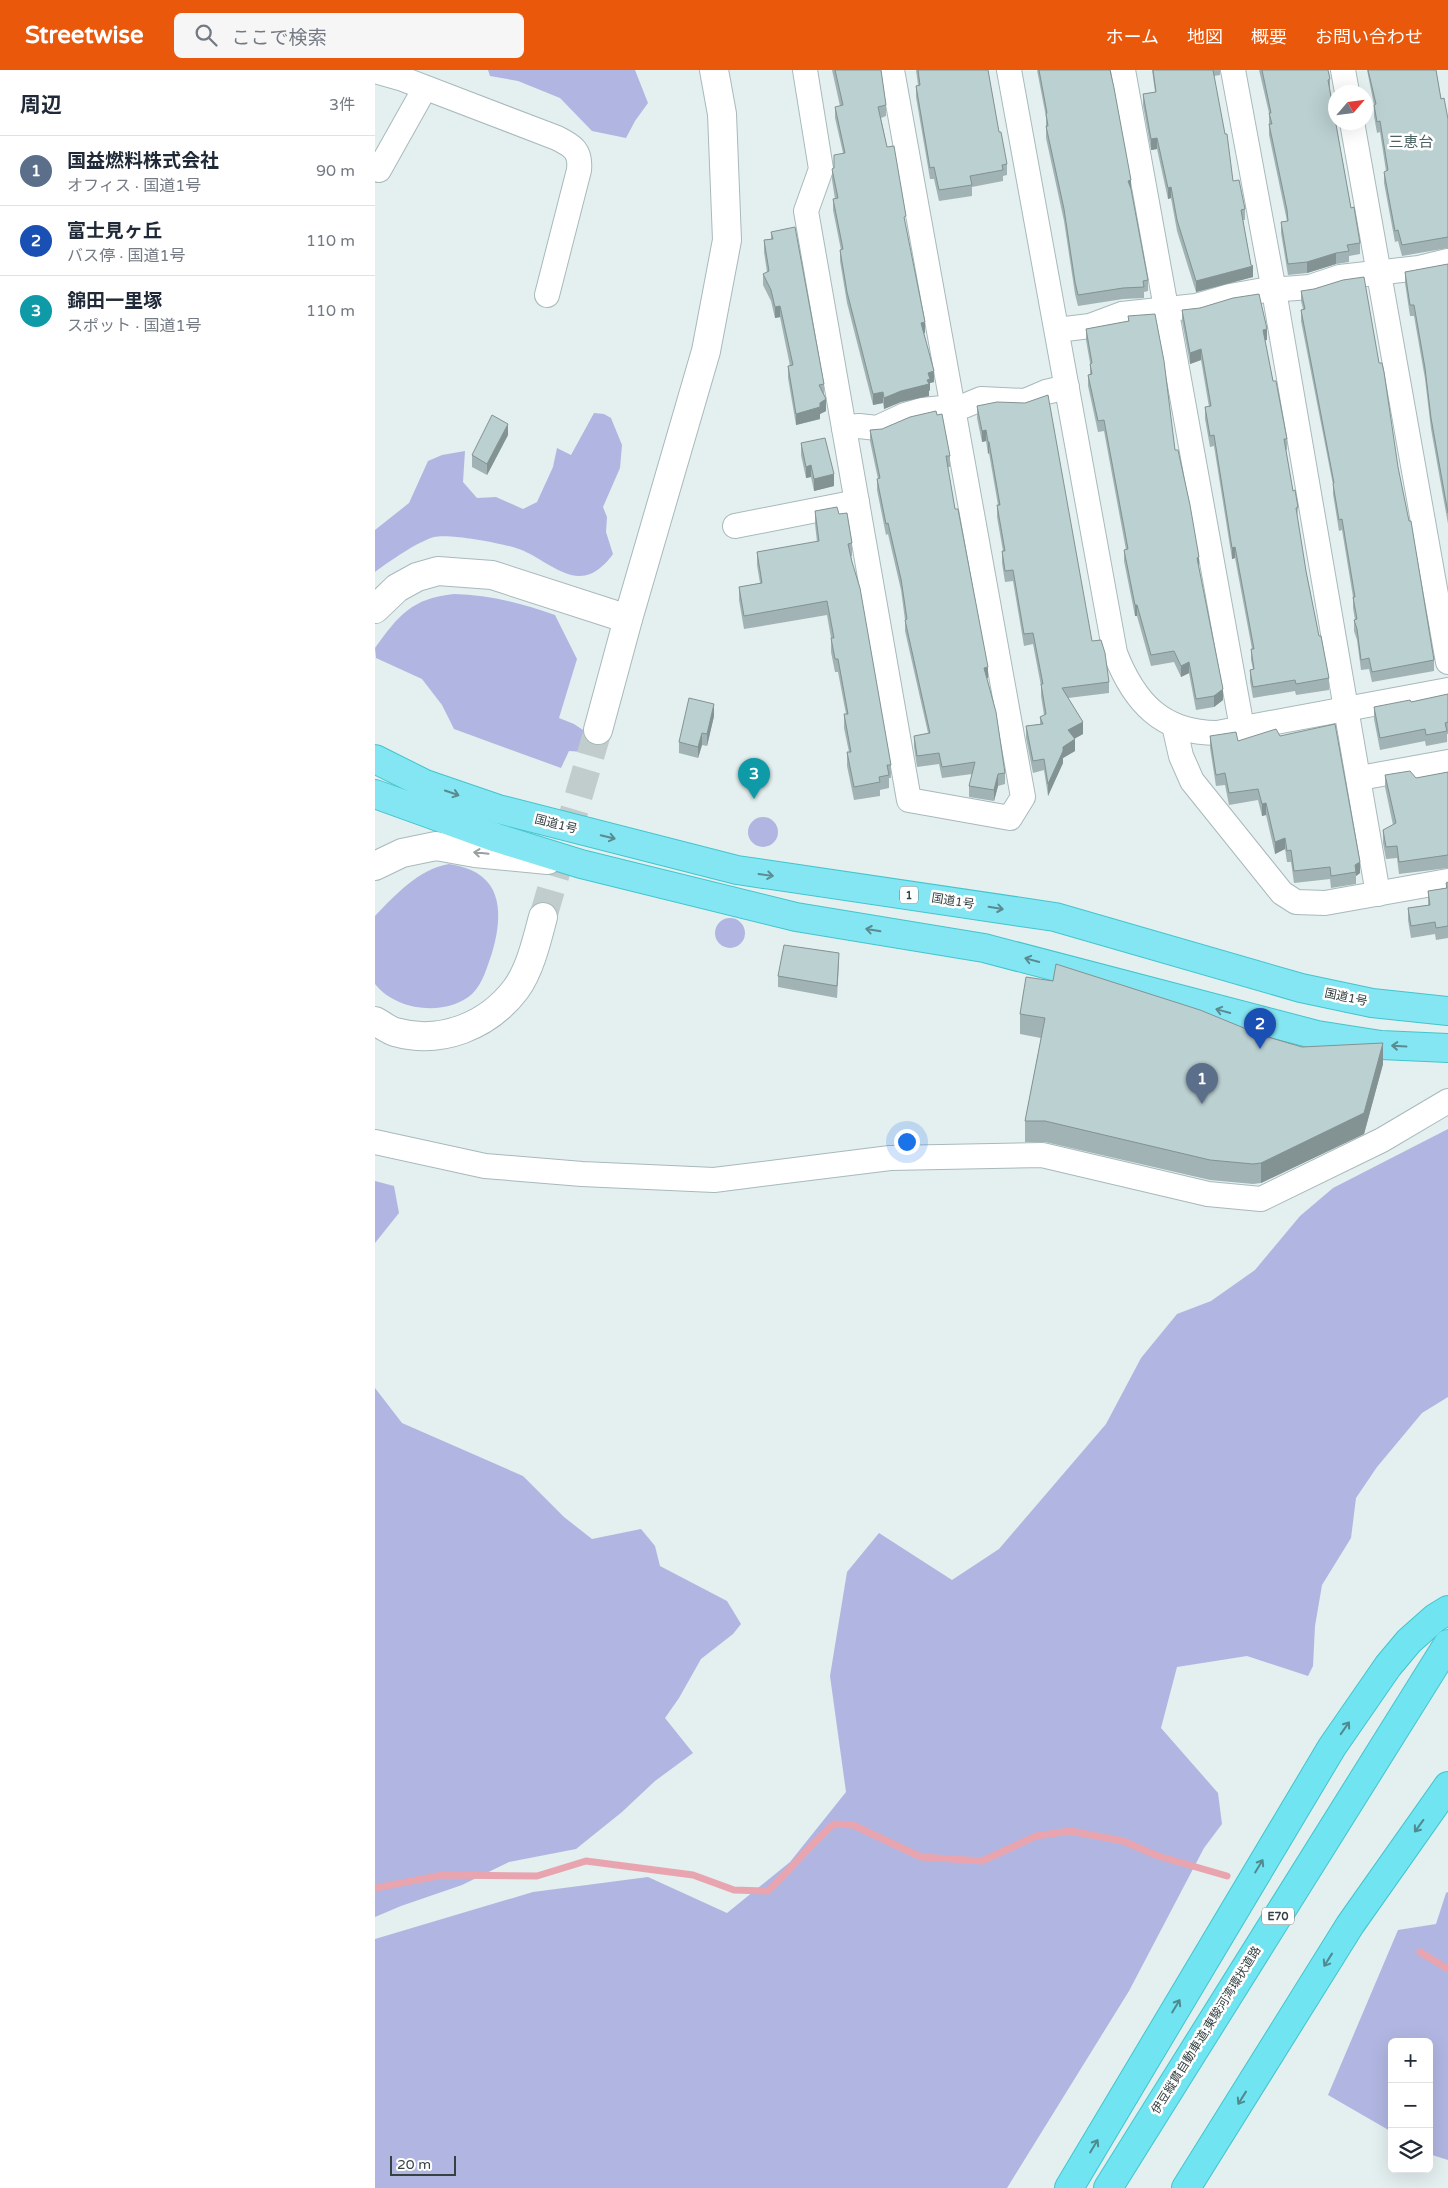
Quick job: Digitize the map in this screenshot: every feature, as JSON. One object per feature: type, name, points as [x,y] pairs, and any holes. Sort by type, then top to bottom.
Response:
[{"type":"highway","name":"国道1号","points":[[375,759],[425,784],[498,809],[737,870],[1055,917],[1301,988],[1372,1003],[1448,1011]]},
{"type":"highway","points":[[375,794],[497,838],[581,864],[796,918],[984,948],[1317,1035],[1381,1045],[1448,1048]]},
{"type":"highway","points":[[1069,2188],[1332,1747],[1387,1666],[1435,1618],[1448,1610]]},
{"type":"highway","name":"伊豆縦貫自動車道;東駿河湾環状道路","points":[[1108,2188],[1448,1644]]},
{"type":"highway","points":[[1186,2188],[1350,1925],[1448,1786]]},
{"type":"street","points":[[598,730],[706,350],[727,240],[722,114],[714,70]]},
{"type":"street","points":[[805,70],[821,169],[806,211],[909,800],[1010,818],[1023,796],[892,70]]},
{"type":"street","points":[[1009,70],[1115,653],[1125,678],[1137,697],[1155,713],[1174,725],[1196,733],[1217,733],[1448,690]]},
{"type":"street","points":[[1123,70],[1243,728]]},
{"type":"street","points":[[1233,70],[1274,291],[1379,894]]},
{"type":"street","points":[[1343,70],[1346,85]]},
{"type":"street","points":[[375,72],[425,88],[557,138],[572,146],[578,152],[580,159],[579,170],[547,295]]},
{"type":"street","points":[[379,170],[425,88]]},
{"type":"street","points":[[1354,130],[1448,662]]},
{"type":"street","points":[[1057,330],[1090,326],[1123,314],[1196,306],[1258,291],[1274,291],[1310,286],[1340,277],[1379,271],[1419,268],[1448,261]]},
{"type":"street","points":[[844,428],[859,426],[877,428],[905,415],[922,410],[964,406],[981,399],[1025,401],[1047,392],[1067,387]]},
{"type":"street","points":[[735,526],[857,502]]},
{"type":"street","points":[[375,609],[397,588],[417,577],[438,572],[492,575],[628,619]]},
{"type":"street","points":[[1174,725],[1181,756],[1192,781],[1283,893],[1296,902],[1309,904],[1325,903],[1448,881]]},
{"type":"street","points":[[375,749],[425,784]]},
{"type":"street","points":[[1359,778],[1448,762]]},
{"type":"street","points":[[375,866],[401,853],[436,846],[475,853],[581,864]]},
{"type":"street","points":[[375,1021],[393,1031],[418,1036],[446,1034],[469,1028],[493,1014],[517,988],[535,948],[543,918]]},
{"type":"street","points":[[375,1142],[485,1166],[582,1174],[714,1180],[890,1158],[1042,1155],[1208,1194],[1261,1200],[1382,1140],[1448,1101]]},
{"type":"shaded area","points":[[488,70],[635,70],[648,103],[626,138],[592,131],[560,98],[518,81],[490,76]]},
{"type":"shaded area","points":[[594,413],[604,414],[611,418],[622,445],[620,468],[603,507],[607,517],[606,532],[613,554],[599,569],[590,574],[573,576],[516,548],[479,540],[442,536],[420,543],[375,572],[375,530],[409,503],[428,461],[442,455],[465,451],[463,482],[477,498],[496,497],[523,509],[537,502],[553,467],[557,448],[571,455]]},
{"type":"shaded area","points":[[454,594],[505,600],[555,615],[577,659],[559,718],[574,724],[589,734],[583,752],[569,751],[561,768],[454,729],[442,705],[422,679],[376,658],[375,648],[407,610],[427,600]]},
{"type":"shaded area","points":[[763,817],[773,822],[778,832],[773,842],[763,847],[753,842],[748,832],[753,822]]},
{"type":"shaded area","points":[[449,864],[468,869],[482,877],[490,885],[495,895],[498,906],[498,918],[492,953],[479,985],[472,994],[461,1001],[449,1006],[435,1008],[408,1005],[384,993],[375,984],[375,916],[408,884],[428,871]]},
{"type":"shaded area","points":[[730,918],[740,923],[745,933],[740,943],[730,948],[720,943],[715,933],[720,923]]},
{"type":"shaded area","points":[[1448,1129],[1448,1397],[1422,1413],[1377,1467],[1356,1498],[1351,1538],[1322,1585],[1315,1626],[1313,1666],[1308,1676],[1247,1656],[1177,1667],[1161,1728],[1218,1793],[1222,1824],[1204,1848],[1129,1991],[1007,2188],[375,2188],[375,1939],[533,1892],[648,1877],[727,1913],[790,1862],[846,1792],[830,1676],[847,1572],[879,1533],[952,1580],[999,1549],[1106,1424],[1141,1358],[1177,1314],[1211,1301],[1255,1270],[1300,1216],[1333,1188]]},
{"type":"shaded area","points":[[375,1181],[394,1186],[399,1213],[375,1243]]},
{"type":"shaded area","points":[[375,1388],[402,1423],[523,1476],[564,1517],[592,1539],[641,1529],[655,1546],[660,1566],[727,1601],[741,1624],[733,1634],[701,1659],[679,1698],[665,1718],[693,1753],[655,1781],[622,1812],[576,1849],[509,1862],[462,1885],[375,1917]]},
{"type":"shaded area","points":[[1448,1892],[1448,2160],[1433,2155],[1433,2038],[1388,2038],[1388,2130],[1328,2095],[1398,1930],[1436,1924],[1446,1893]]},
{"type":"building","points":[[835,70],[881,70],[886,105],[878,107],[887,147],[894,146],[906,216],[904,217],[925,322],[921,323],[934,371],[928,373],[930,379],[927,380],[929,384],[901,391],[884,398],[883,392],[873,394],[847,292],[840,250],[843,249],[833,199],[838,198],[832,169],[834,168],[834,155],[845,153],[835,107],[843,105]]},
{"type":"building","points":[[918,70],[988,70],[999,132],[1001,132],[1007,164],[1002,165],[1003,170],[970,176],[972,185],[939,190],[934,167],[930,168],[916,86],[920,85]]},
{"type":"building","points":[[1039,70],[1110,70],[1131,180],[1128,181],[1148,280],[1143,281],[1144,287],[1123,288],[1078,295],[1064,209],[1046,126],[1048,126],[1047,113]]},
{"type":"building","points":[[1153,70],[1213,70],[1225,134],[1227,134],[1233,181],[1239,180],[1245,209],[1241,210],[1251,265],[1253,266],[1196,281],[1177,220],[1171,187],[1168,188],[1157,138],[1151,139],[1143,94],[1156,92]]},
{"type":"building","points":[[1262,70],[1328,70],[1330,79],[1328,80],[1328,130],[1337,130],[1351,208],[1354,207],[1360,243],[1347,245],[1349,251],[1307,262],[1288,264],[1281,222],[1288,221],[1287,210],[1269,124],[1272,124],[1269,113],[1271,113]]},
{"type":"building","points":[[1368,70],[1436,70],[1441,99],[1444,98],[1448,119],[1448,237],[1402,245],[1398,230],[1395,231],[1384,172],[1388,170],[1380,121],[1377,122],[1374,105],[1376,104]]},
{"type":"building","points":[[795,227],[824,384],[819,385],[826,399],[820,403],[820,407],[796,414],[788,366],[793,365],[780,306],[775,307],[771,290],[763,274],[769,271],[764,240],[773,239],[771,232]]},
{"type":"building","points":[[1448,264],[1448,513],[1414,305],[1410,305],[1405,272]]},
{"type":"building","points":[[1364,277],[1379,363],[1382,363],[1384,372],[1398,467],[1409,521],[1411,521],[1434,660],[1372,672],[1369,658],[1361,660],[1354,620],[1357,619],[1353,597],[1355,597],[1342,519],[1339,520],[1334,483],[1301,310],[1305,309],[1301,291],[1343,280]]},
{"type":"building","points":[[1259,294],[1267,329],[1263,330],[1273,381],[1276,381],[1287,439],[1284,439],[1293,491],[1295,490],[1298,507],[1296,508],[1306,571],[1329,678],[1296,684],[1295,680],[1253,687],[1250,670],[1254,669],[1251,649],[1254,649],[1235,547],[1232,548],[1214,435],[1210,436],[1205,407],[1211,406],[1201,349],[1190,353],[1182,310],[1200,308],[1233,298]]},
{"type":"building","points":[[1155,314],[1164,361],[1175,450],[1178,450],[1190,505],[1199,557],[1197,558],[1223,689],[1214,696],[1196,699],[1189,662],[1181,666],[1174,651],[1151,655],[1137,605],[1135,605],[1124,550],[1128,549],[1104,420],[1098,421],[1088,375],[1092,374],[1090,364],[1092,363],[1086,329],[1129,321],[1128,316]]},
{"type":"building","points":[[1048,395],[1092,641],[1101,640],[1109,682],[1062,688],[1083,722],[1068,730],[1075,739],[1063,747],[1063,751],[1048,784],[1044,759],[1033,761],[1026,726],[1043,724],[1040,717],[1046,714],[1041,684],[1043,684],[1033,633],[1024,634],[1013,570],[1005,571],[1002,551],[1005,551],[997,505],[1000,505],[989,442],[986,430],[982,431],[977,406],[997,402],[1025,403]]},
{"type":"building","points":[[936,411],[937,415],[942,414],[950,456],[946,456],[955,509],[958,509],[988,667],[984,668],[996,712],[1005,773],[998,774],[994,790],[969,786],[975,762],[942,767],[939,753],[917,756],[914,736],[930,733],[905,620],[907,619],[901,579],[888,523],[886,524],[877,479],[880,478],[870,430],[882,429],[910,417]]},
{"type":"building","points":[[492,415],[508,424],[487,464],[472,455]]},
{"type":"building","points":[[825,438],[834,474],[814,479],[811,465],[806,467],[801,443]]},
{"type":"building","points":[[837,507],[839,514],[847,513],[852,543],[848,544],[860,588],[891,765],[887,765],[889,775],[879,777],[880,782],[854,787],[847,752],[851,752],[844,714],[848,714],[838,659],[835,659],[831,638],[834,638],[827,601],[744,616],[739,587],[762,583],[757,552],[819,541],[815,511]]},
{"type":"building","points":[[1448,694],[1448,722],[1445,723],[1447,731],[1426,735],[1425,729],[1380,738],[1374,707]]},
{"type":"building","points":[[689,698],[714,704],[707,734],[702,733],[698,747],[679,742]]},
{"type":"building","points":[[1335,724],[1360,862],[1355,865],[1356,872],[1331,876],[1330,867],[1294,871],[1291,850],[1287,851],[1285,838],[1275,842],[1266,803],[1262,804],[1258,789],[1229,793],[1225,773],[1216,775],[1210,736],[1236,732],[1238,741],[1276,729],[1280,736]]},
{"type":"building","points":[[1410,771],[1416,778],[1448,772],[1448,855],[1399,862],[1397,846],[1386,847],[1383,830],[1396,823],[1385,775]]},
{"type":"building","points":[[1448,882],[1448,926],[1436,928],[1435,922],[1411,926],[1408,908],[1430,905],[1428,891],[1447,888],[1446,883]]},
{"type":"building","points":[[784,945],[839,953],[837,986],[778,976]]},
{"type":"building","points":[[1056,964],[1200,1010],[1261,1035],[1302,1047],[1383,1043],[1364,1113],[1261,1163],[1253,1164],[1210,1160],[1045,1121],[1025,1121],[1045,1018],[1020,1014],[1026,977],[1053,981]]},
{"type":"waterway","points":[[375,1888],[443,1875],[537,1876],[586,1861],[693,1875],[734,1890],[768,1891],[834,1824],[853,1825],[921,1857],[982,1861],[1036,1836],[1070,1831],[1123,1841],[1158,1856],[1227,1876]]},
{"type":"waterway","points":[[1420,1952],[1448,1969]]},
{"type":"tunnel","points":[[543,917],[598,730]]},
{"type":"place","name":"錦田一里塚","points":[[754,799]]},
{"type":"place","name":"富士見ヶ丘","points":[[1260,1049]]},
{"type":"place","name":"国益燃料株式会社","points":[[1202,1104]]},
{"type":"district","name":"三恵台","points":[[1411,142]]}]
